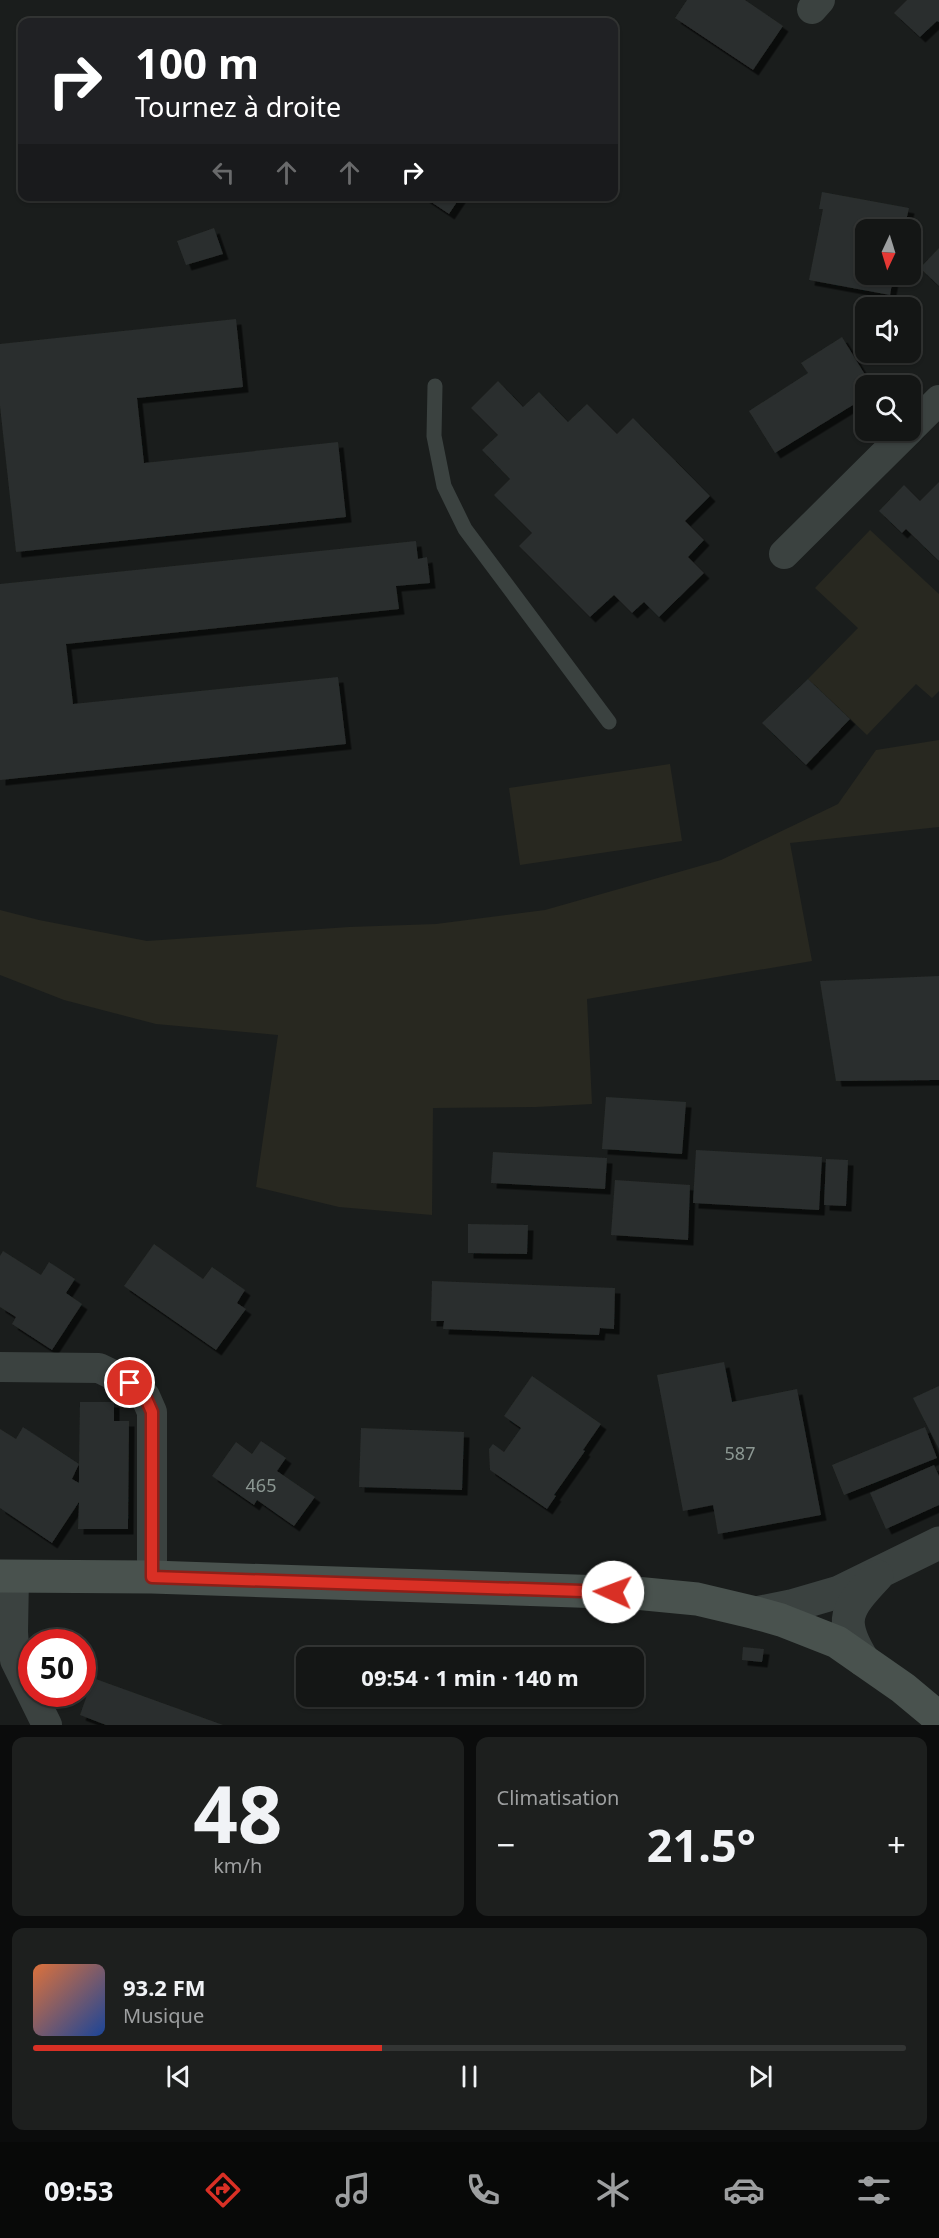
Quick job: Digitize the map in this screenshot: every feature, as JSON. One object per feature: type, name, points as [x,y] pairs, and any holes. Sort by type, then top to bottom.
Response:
[{"type":"main road","points":[[7,1576],[152,1577],[635,1593],[697,1599],[781,1620],[837,1642],[903,1688],[939,1718]]},
{"type":"street","points":[[921,419],[939,400]]},
{"type":"street","points":[[784,554],[899,441]]},
{"type":"street","points":[[0,1367],[99,1368],[130,1383],[145,1396],[152,1412],[152,1577]]},
{"type":"street","points":[[756,1613],[839,1592],[939,1543]]},
{"type":"street","points":[[863,1660],[849,1635],[847,1625],[854,1601],[878,1574]]},
{"type":"street","points":[[7,1576],[15,1660],[47,1725]]},
{"type":"lane","points":[[435,386],[434,436],[444,486],[465,529],[609,722]]},
{"type":"shaded area","points":[[870,530],[939,594],[939,691],[932,698],[916,684],[867,735],[808,679],[858,628],[815,588]]},
{"type":"shaded area","points":[[939,740],[939,827],[790,843],[812,961],[587,999],[592,1104],[433,1108],[432,1215],[339,1207],[256,1187],[278,1035],[156,1024],[64,1000],[0,975],[0,910],[147,941],[349,927],[436,924],[545,910],[721,860],[838,804],[876,750]]},
{"type":"shaded area","points":[[670,764],[682,841],[520,865],[509,788]]},
{"type":"building","points":[[687,0],[745,0],[783,26],[753,70],[675,18]]},
{"type":"building","points":[[907,0],[939,0],[939,22],[937,21],[920,37],[894,13]]},
{"type":"building","points":[[822,192],[909,208],[906,219],[855,219],[855,285],[892,285],[890,295],[809,280],[823,209],[819,209]]},
{"type":"building","points":[[430,201],[458,201],[449,214]]},
{"type":"building","points":[[214,228],[223,254],[186,265],[177,241]]},
{"type":"building","points":[[939,248],[939,286],[921,269]]},
{"type":"building","points":[[236,319],[243,387],[137,398],[144,463],[338,442],[346,517],[16,552],[0,406],[0,344]]},
{"type":"building","points":[[842,337],[855,358],[855,363],[858,363],[865,375],[855,375],[855,404],[775,453],[749,411],[808,373],[801,363]]},
{"type":"building","points":[[498,381],[523,407],[539,392],[568,422],[587,404],[617,434],[633,418],[710,496],[685,521],[704,540],[688,557],[704,573],[659,617],[644,602],[632,613],[614,595],[590,617],[519,546],[532,533],[494,495],[510,479],[482,450],[498,435],[471,408]]},
{"type":"building","points":[[939,482],[939,561],[906,529],[902,533],[879,511],[904,485],[920,501]]},
{"type":"building","points":[[416,541],[418,559],[427,557],[430,583],[396,586],[399,609],[66,644],[73,704],[338,677],[346,744],[0,780],[0,584]]},
{"type":"building","points":[[808,679],[850,719],[806,765],[762,723]]},
{"type":"building","points":[[939,976],[939,1080],[836,1081],[820,981]]},
{"type":"building","points":[[606,1097],[686,1102],[682,1154],[602,1149]]},
{"type":"building","points":[[696,1150],[822,1157],[819,1210],[693,1203]]},
{"type":"building","points":[[493,1152],[607,1158],[605,1189],[491,1183]]},
{"type":"building","points":[[826,1159],[848,1160],[846,1206],[824,1205]]},
{"type":"building","points":[[615,1180],[690,1185],[688,1240],[611,1235]]},
{"type":"building","points":[[468,1224],[528,1225],[527,1254],[468,1253]]},
{"type":"building","points":[[154,1244],[203,1279],[212,1267],[245,1290],[237,1303],[246,1309],[216,1350],[124,1286]]},
{"type":"building","points":[[3,1251],[41,1275],[49,1262],[75,1279],[66,1293],[82,1304],[52,1350],[12,1324],[16,1317],[0,1307],[0,1256]]},
{"type":"building","points":[[432,1281],[615,1288],[614,1329],[600,1328],[599,1335],[443,1329],[444,1321],[431,1321]]},
{"type":"building","points":[[724,1362],[732,1402],[797,1389],[821,1515],[718,1534],[713,1505],[683,1511],[657,1375]]},
{"type":"building","points":[[532,1376],[601,1424],[547,1509],[490,1470],[489,1449],[493,1444],[504,1452],[521,1428],[504,1416]]},
{"type":"building","points":[[939,1386],[939,1449],[913,1398]]},
{"type":"building","points":[[80,1402],[114,1402],[114,1421],[129,1421],[128,1529],[78,1529],[79,1502],[52,1543],[0,1508],[0,1429],[16,1439],[23,1427],[79,1464]],"holes":[[[79,1464],[79,1483],[72,1479]]]},
{"type":"building","points":[[925,1427],[937,1458],[844,1495],[832,1465]]},
{"type":"building","points":[[361,1428],[464,1432],[462,1490],[359,1487]]},
{"type":"building","points":[[261,1441],[286,1458],[277,1471],[315,1497],[294,1526],[257,1500],[254,1505],[212,1476],[236,1442],[252,1454]]},
{"type":"building","points":[[934,1465],[939,1476],[939,1505],[886,1529],[870,1493]]},
{"type":"building","points":[[743,1647],[764,1649],[762,1662],[742,1660]]},
{"type":"building","points":[[96,1679],[223,1725],[106,1725],[80,1715],[83,1707],[96,1707]]},
{"type":"route","points":[[130,1383],[145,1396],[152,1412],[152,1577],[613,1592]]}]
